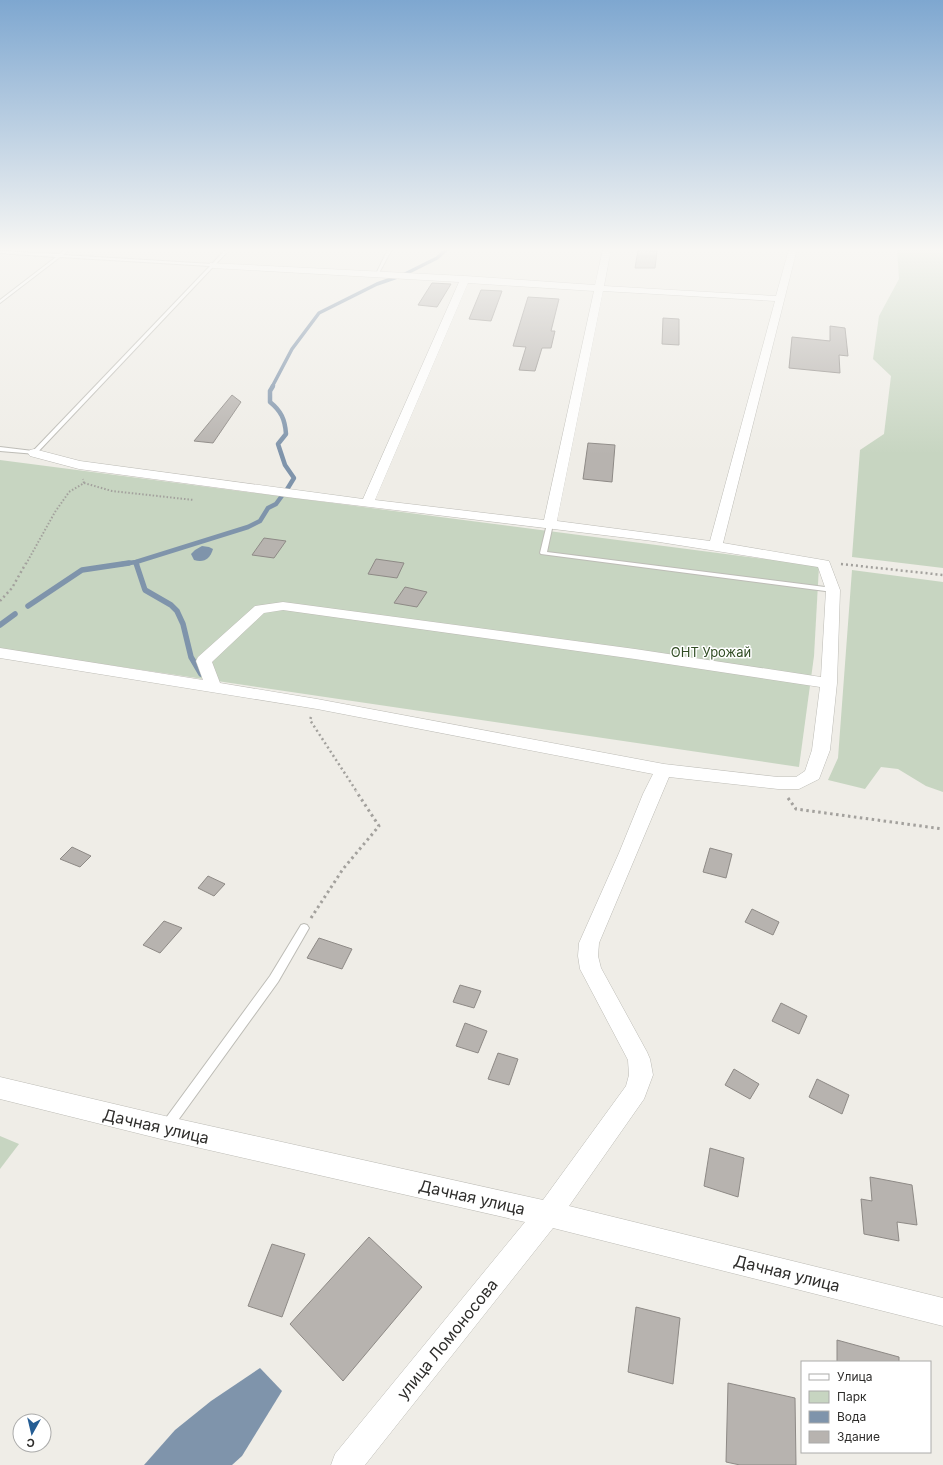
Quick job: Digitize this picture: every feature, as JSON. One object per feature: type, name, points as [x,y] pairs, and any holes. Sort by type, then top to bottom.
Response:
[{"type":"street","points":[[367,503],[448,317]]},
{"type":"street","points":[[550,524],[593,317]]},
{"type":"street","points":[[716,545],[776,317]]},
{"type":"street","points":[[0,653],[318,704],[664,770],[778,783],[799,783],[813,775],[821,750],[829,683],[833,590],[824,564],[716,545],[367,503],[79,465],[34,454]]},
{"type":"street","points":[[213,687],[204,661],[260,609],[283,606],[635,654],[829,683]]},
{"type":"street","name":"улица Ломоносова","points":[[346,1465],[548,1214],[636,1091],[641,1076],[639,1059],[591,969],[588,956],[589,943],[629,853],[652,794],[664,770]]},
{"type":"street","name":"Дачная улица","points":[[0,1088],[165,1128],[548,1214],[943,1312]]},
{"type":"lane","points":[[0,449],[34,454],[163,317]]},
{"type":"lane","points":[[550,524],[543,553],[833,590]]},
{"type":"lane","points":[[165,1128],[274,978],[304,928]]},
{"type":"path","points":[[79,465],[84,483]]},
{"type":"path","points":[[0,601],[12,588],[55,512],[69,492],[84,483],[112,491],[194,500]]},
{"type":"path","points":[[824,564],[860,565],[943,575]]},
{"type":"path","points":[[304,928],[342,870],[378,826],[310,720],[318,704]]},
{"type":"path","points":[[778,783],[796,809],[943,829]]},
{"type":"green space","points":[[879,317],[943,317],[943,568],[852,557],[860,450],[884,434],[891,376],[873,359]]},
{"type":"green space","name":"ОНТ Урожай","points":[[0,460],[819,566],[814,656],[799,767],[0,649]]},
{"type":"green space","points":[[852,570],[943,582],[943,792],[926,786],[898,769],[881,767],[865,789],[828,780],[838,758]]},
{"type":"green space","points":[[0,1136],[19,1144],[0,1169]]},
{"type":"water","points":[[202,546],[213,549],[210,555],[208,558],[201,561],[194,560],[191,554]]},
{"type":"water","points":[[260,1368],[282,1391],[242,1456],[232,1465],[144,1465],[175,1430],[211,1401]]},
{"type":"building","points":[[470,317],[492,317],[491,321],[469,319]]},
{"type":"building","points":[[522,317],[554,317],[551,331],[555,331],[551,348],[542,348],[535,371],[519,370],[526,347],[513,346]]},
{"type":"building","points":[[663,318],[679,319],[679,345],[662,344]]},
{"type":"building","points":[[830,326],[845,328],[848,356],[839,355],[840,373],[789,368],[792,337],[830,341]]},
{"type":"building","points":[[232,395],[241,402],[213,443],[194,441]]},
{"type":"building","points":[[588,443],[615,445],[612,482],[583,479]]},
{"type":"building","points":[[264,538],[286,541],[274,558],[252,555]]},
{"type":"building","points":[[376,559],[404,563],[397,578],[368,574]]},
{"type":"building","points":[[405,587],[427,592],[417,607],[394,603]]},
{"type":"building","points":[[72,847],[91,856],[80,867],[60,859]]},
{"type":"building","points":[[710,848],[732,854],[726,878],[703,872]]},
{"type":"building","points":[[208,876],[225,884],[214,896],[198,888]]},
{"type":"building","points":[[752,909],[779,922],[773,935],[745,922]]},
{"type":"building","points":[[164,921],[182,928],[160,953],[143,945]]},
{"type":"building","points":[[319,938],[352,949],[342,969],[307,958]]},
{"type":"building","points":[[460,985],[481,991],[474,1008],[453,1002]]},
{"type":"building","points":[[781,1003],[807,1016],[799,1034],[772,1021]]},
{"type":"building","points":[[465,1023],[487,1031],[478,1053],[456,1046]]},
{"type":"building","points":[[498,1053],[518,1059],[509,1085],[488,1079]]},
{"type":"building","points":[[734,1069],[759,1084],[750,1099],[725,1085]]},
{"type":"building","points":[[817,1079],[849,1095],[842,1114],[809,1097]]},
{"type":"building","points":[[710,1148],[744,1158],[738,1197],[704,1186]]},
{"type":"building","points":[[870,1177],[912,1185],[917,1225],[897,1222],[899,1241],[864,1234],[861,1199],[872,1201]]},
{"type":"building","points":[[369,1237],[422,1287],[343,1381],[290,1324]]},
{"type":"building","points":[[272,1244],[305,1254],[282,1317],[248,1306]]},
{"type":"building","points":[[636,1307],[680,1318],[673,1384],[628,1372]]},
{"type":"building","points":[[837,1340],[899,1357],[899,1361],[837,1361]]},
{"type":"building","points":[[728,1383],[795,1398],[796,1465],[740,1465],[726,1462]]},
{"type":"waterway","points":[[272,387],[292,349],[316,317]]},
{"type":"waterway","points":[[273,386],[270,391],[270,402],[282,416],[286,434],[278,444],[285,465],[294,478],[286,491]]},
{"type":"waterway","points":[[136,562],[248,527],[260,521],[268,508],[276,504],[284,493]]},
{"type":"waterway","points":[[129,563],[136,562]]},
{"type":"waterway","points":[[28,606],[82,570],[129,563]]},
{"type":"waterway","points":[[122,564],[129,563]]},
{"type":"waterway","points":[[136,563],[145,590],[171,605],[177,611],[183,624],[191,657],[201,674]]},
{"type":"waterway","points":[[0,625],[15,614]]}]
